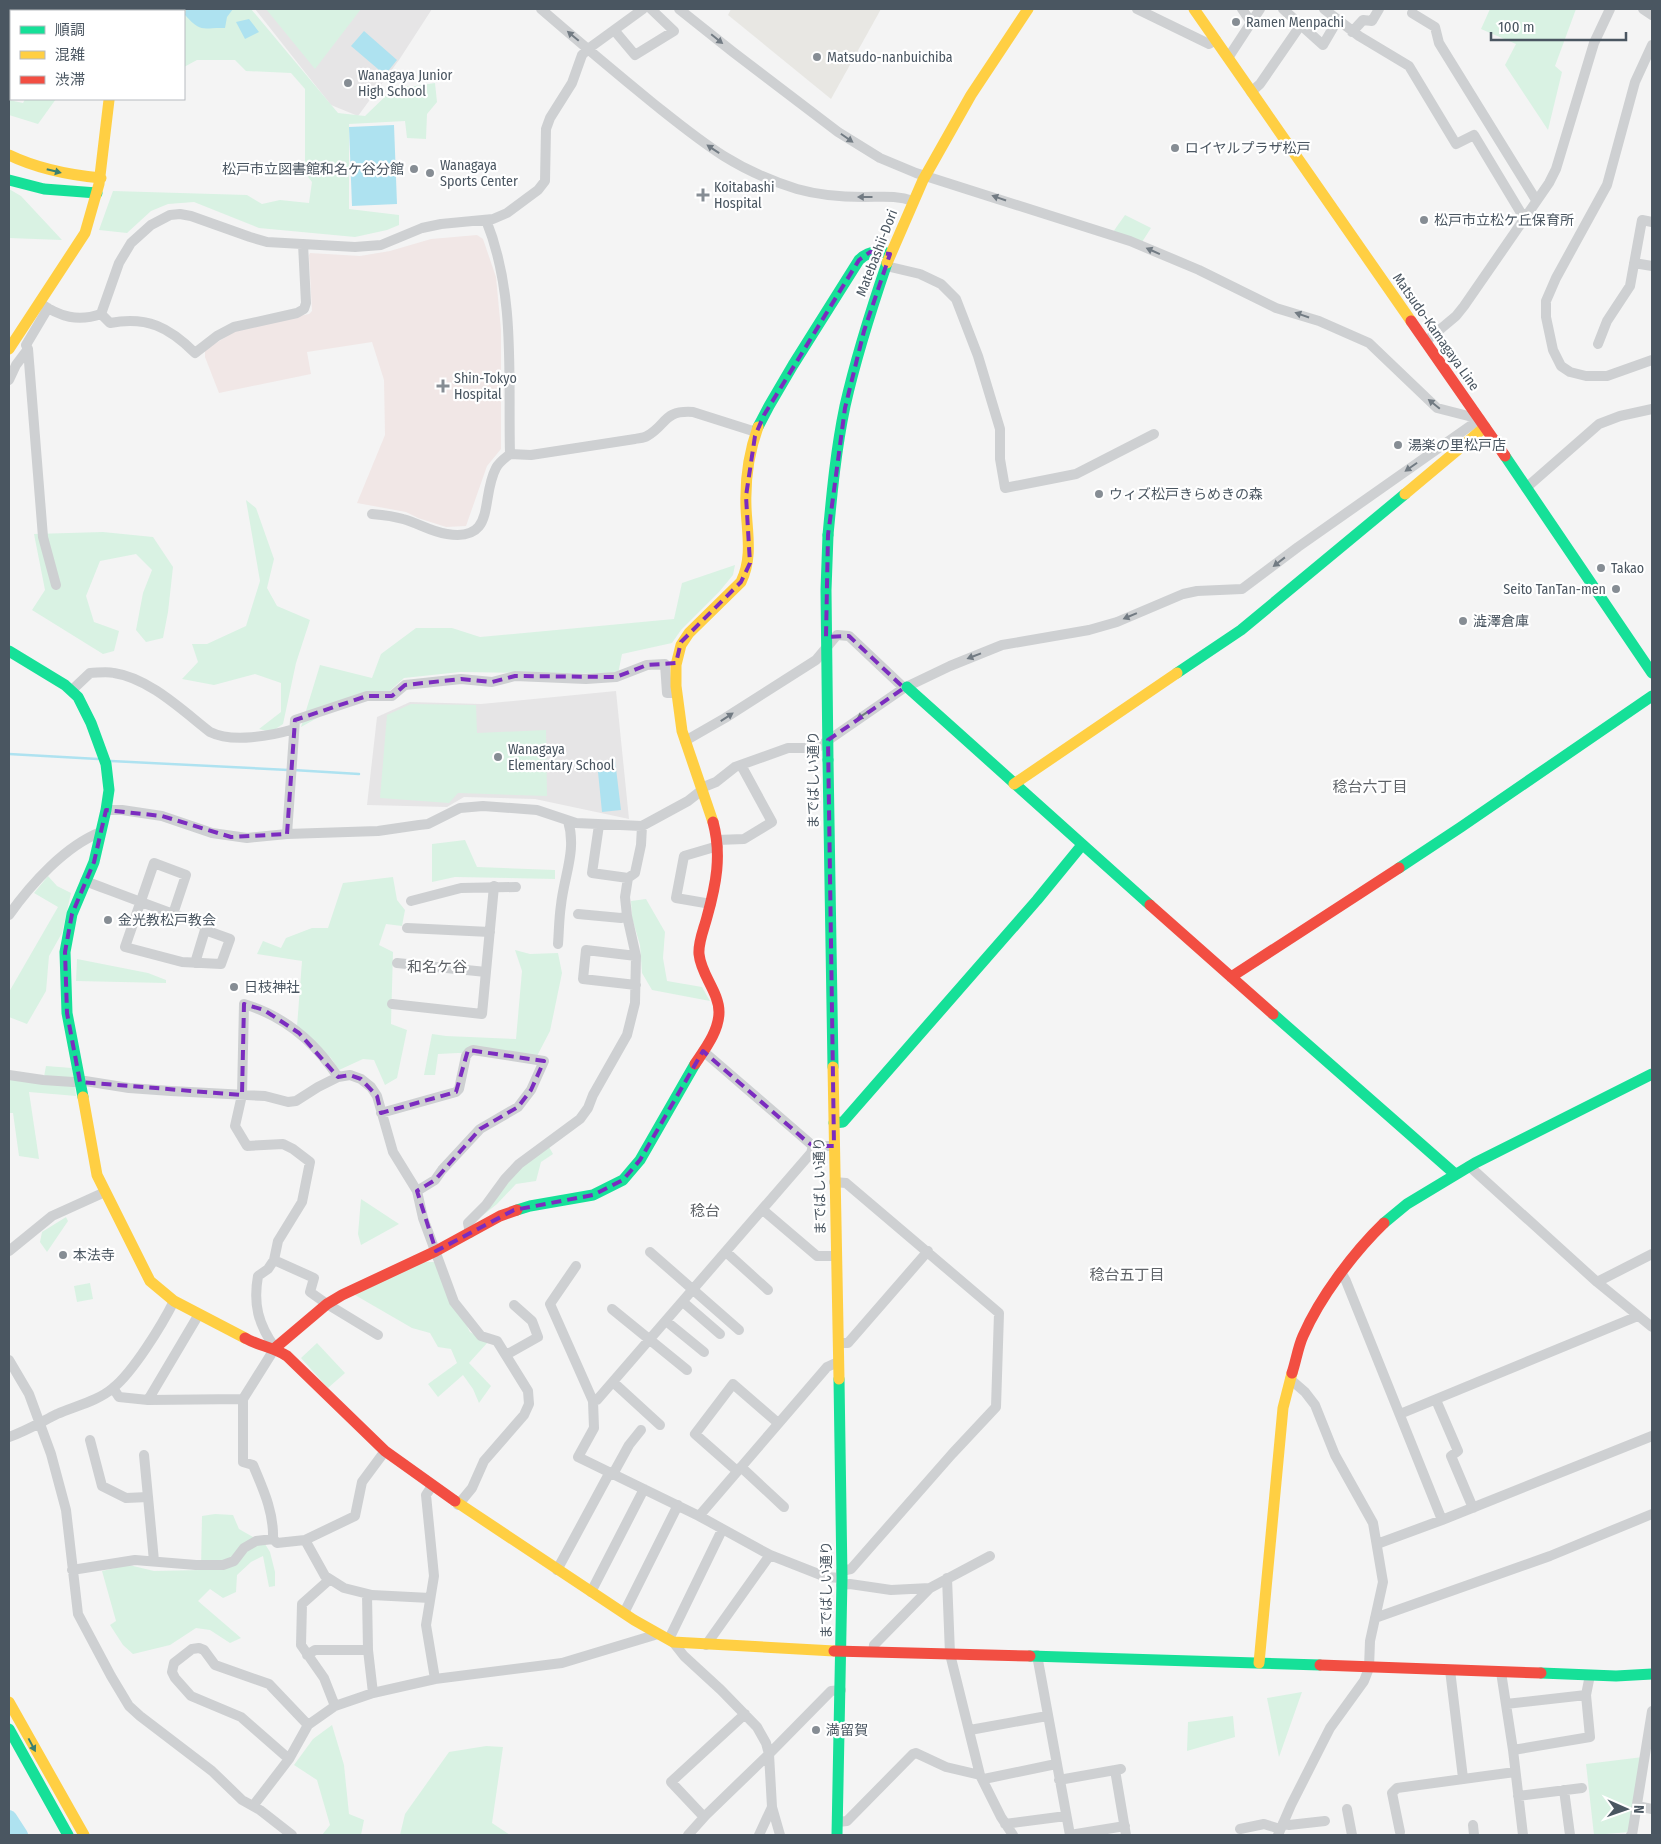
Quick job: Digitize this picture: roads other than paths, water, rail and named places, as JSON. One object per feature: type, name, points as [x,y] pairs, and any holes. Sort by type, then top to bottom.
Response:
[{"type":"street","points":[[541,9],[696,137],[754,174],[814,193],[838,196],[898,197],[913,201]]},
{"type":"street","points":[[102,314],[119,263],[132,243],[152,225],[170,215],[190,216],[267,242],[355,247],[380,245],[422,228],[441,224],[493,219],[507,213],[538,190],[545,181],[546,129],[550,118],[572,83],[582,55],[643,9]]},
{"type":"street","points":[[614,30],[635,55],[674,31],[651,9]]},
{"type":"street","points":[[679,9],[732,52],[861,148],[901,168],[1130,241],[1199,270],[1276,308],[1327,325],[1369,344],[1437,408],[1482,423]]},
{"type":"street","name":"Matebashii-Dori","points":[[828,535],[834,473],[845,408],[864,331],[890,254],[913,201],[971,95],[1028,9]]},
{"type":"street","points":[[1137,9],[1209,44],[1216,40]]},
{"type":"street","name":"Matsudo-Kamagaya Line","points":[[1194,9],[1482,423],[1652,673]]},
{"type":"street","points":[[1242,9],[1252,22]]},
{"type":"street","points":[[1228,58],[1260,9]]},
{"type":"street","points":[[1283,9],[1300,26],[1323,44],[1338,21]]},
{"type":"street","points":[[1324,9],[1352,32],[1409,66],[1456,144],[1474,135],[1524,218]]},
{"type":"street","points":[[1352,32],[1363,20],[1372,21],[1379,9]]},
{"type":"street","points":[[1425,342],[1456,316],[1464,306],[1556,169],[1594,43],[1610,9]]},
{"type":"street","points":[[1412,13],[1435,26],[1440,43],[1536,200]]},
{"type":"street","points":[[1251,92],[1260,84],[1300,26]]},
{"type":"street","points":[[1652,45],[1635,82],[1607,185],[1556,278],[1546,302],[1547,327],[1553,350],[1561,366],[1570,372],[1586,376],[1607,376],[1652,360]]},
{"type":"street","points":[[56,585],[43,537],[28,349],[26,345],[44,306],[85,233],[101,178],[108,100]]},
{"type":"street","points":[[9,155],[27,164],[57,172],[101,178]]},
{"type":"street","points":[[9,180],[44,189],[97,193]]},
{"type":"street","points":[[372,514],[404,519],[446,534],[461,536],[472,534],[479,528],[483,518],[496,468],[510,454],[510,349],[504,287],[486,220]]},
{"type":"street","points":[[1598,344],[1607,321],[1630,286],[1642,220]]},
{"type":"street","points":[[102,314],[110,323],[125,320],[148,322],[183,340],[195,353],[217,336],[234,327],[298,313],[304,309],[306,303],[303,244]]},
{"type":"street","points":[[272,1539],[274,1524],[272,1513],[253,1465],[243,1462],[243,1399],[275,1348],[327,1304],[342,1294],[436,1251],[514,1210],[593,1195],[623,1180],[640,1160],[718,1024],[720,1016],[717,1000],[700,963],[699,954],[700,942],[716,876],[718,843],[685,741],[678,712],[676,660],[681,642],[741,582],[750,563],[746,496],[756,432],[764,415],[858,260],[870,252],[881,251],[890,254]]},
{"type":"street","points":[[1634,263],[1652,266]]},
{"type":"street","points":[[886,266],[920,274],[941,284],[956,299],[978,356],[1000,429],[1000,459],[1004,488],[1076,474],[1154,434]]},
{"type":"street","points":[[44,306],[72,318],[89,318],[102,314]]},
{"type":"street","points":[[9,349],[44,306]]},
{"type":"street","points":[[9,380],[16,365],[28,349]]},
{"type":"street","points":[[1526,488],[1599,424],[1620,416],[1652,409]]},
{"type":"street","points":[[510,454],[531,455],[635,440],[647,436],[672,415],[685,412],[693,412],[756,432]]},
{"type":"street","points":[[106,810],[122,810],[162,816],[212,833],[231,837],[256,838],[287,834],[369,832],[428,824],[463,807],[502,806],[537,810],[576,823],[642,826],[688,801],[702,789],[741,765],[788,748],[817,748],[905,687],[1002,645],[1089,630],[1117,622],[1190,592],[1242,589],[1298,547],[1482,423]]},
{"type":"street","points":[[1014,784],[1236,634],[1482,423]]},
{"type":"street","name":"までばしい通り","points":[[828,535],[826,590],[828,760],[842,1578],[838,1835]]},
{"type":"street","points":[[685,741],[717,723],[816,660],[837,635],[849,636],[1082,845],[1455,1174]]},
{"type":"street","points":[[9,651],[72,690],[84,707],[106,764],[109,792],[106,810],[94,862],[72,914],[65,952],[67,1012],[97,1175],[150,1281],[174,1301],[256,1344],[275,1348]]},
{"type":"street","points":[[287,834],[295,720],[367,696],[392,696],[405,685],[461,679],[492,682],[515,676],[586,679],[616,677],[647,665],[665,664],[667,693],[677,693]]},
{"type":"street","points":[[72,690],[90,673],[113,672],[154,689],[217,736],[273,736],[294,729]]},
{"type":"street","points":[[1231,977],[1461,827],[1652,696]]},
{"type":"street","points":[[710,904],[676,898],[684,856],[718,843],[744,839],[772,822],[741,765]]},
{"type":"street","points":[[558,944],[560,905],[572,848],[572,836],[568,821]]},
{"type":"street","points":[[599,825],[592,872],[628,878],[635,873],[641,845],[642,826]]},
{"type":"street","points":[[9,915],[29,888],[60,859],[89,837],[101,832]]},
{"type":"street","points":[[834,1123],[843,1122],[1082,845]]},
{"type":"street","points":[[173,914],[186,875],[154,863],[126,947],[182,962],[221,964],[230,939],[205,930]]},
{"type":"street","points":[[470,1233],[468,1223],[486,1205],[505,1179],[519,1164],[580,1119],[588,1108],[593,1095],[627,1035],[635,1003],[636,985],[636,956],[627,916],[625,897],[628,878]]},
{"type":"street","points":[[85,881],[204,925],[205,930],[195,964]]},
{"type":"street","points":[[392,1004],[482,1014],[494,886]]},
{"type":"street","points":[[411,901],[461,888],[516,886]]},
{"type":"street","points":[[578,914],[621,918],[627,916]]},
{"type":"street","points":[[407,928],[490,932]]},
{"type":"street","points":[[636,956],[586,950],[583,979],[636,985]]},
{"type":"street","points":[[397,963],[486,972]]},
{"type":"street","points":[[338,1077],[326,1059],[299,1033],[264,1010],[244,1004],[242,1095],[235,1126],[247,1146],[283,1144],[310,1162],[302,1202],[278,1241],[274,1260],[268,1269],[258,1276],[254,1294],[265,1334],[275,1348],[287,1356],[386,1451],[432,1486],[591,1592],[658,1634],[671,1640],[706,1645],[841,1651],[1037,1655],[1590,1675],[1630,1676],[1652,1674]]},
{"type":"street","points":[[381,1113],[456,1092],[460,1089],[466,1056],[473,1050],[544,1061],[531,1090],[518,1106],[480,1129],[435,1180],[417,1191]]},
{"type":"street","points":[[703,1050],[813,1146],[834,1146]]},
{"type":"street","points":[[1259,1663],[1282,1417],[1290,1379],[1303,1336],[1341,1272],[1367,1239],[1407,1204],[1469,1166],[1652,1074]]},
{"type":"street","points":[[9,1075],[85,1081],[129,1088],[265,1096],[288,1102],[296,1100],[338,1077],[350,1075],[361,1079],[371,1087],[377,1096],[393,1152],[417,1191],[423,1218],[454,1302],[481,1336],[497,1341],[528,1391],[529,1404],[524,1415],[484,1461],[472,1488],[458,1505]]},
{"type":"street","points":[[593,1401],[597,1400],[763,1210],[811,1153],[813,1146]]},
{"type":"street","points":[[1469,1166],[1597,1282],[1652,1327]]},
{"type":"street","points":[[834,1182],[846,1183],[999,1312],[996,1407],[952,1454],[852,1570],[842,1578]]},
{"type":"street","points":[[9,1252],[52,1216],[105,1192]]},
{"type":"street","points":[[763,1210],[817,1256],[836,1256]]},
{"type":"street","points":[[838,1343],[848,1343],[928,1251]]},
{"type":"street","points":[[650,1252],[692,1291],[739,1330]]},
{"type":"street","points":[[726,1252],[768,1290]]},
{"type":"street","points":[[1597,1282],[1652,1254]]},
{"type":"street","points":[[274,1260],[314,1278],[310,1292],[378,1335]]},
{"type":"street","points":[[576,1266],[550,1304],[593,1401],[594,1428],[578,1457],[678,1505],[770,1555],[826,1577],[842,1578],[850,1584],[891,1590],[930,1588]]},
{"type":"street","points":[[1341,1272],[1442,1520]]},
{"type":"street","points":[[9,1437],[24,1432],[113,1388],[134,1364],[167,1316],[174,1301]]},
{"type":"street","points":[[682,1302],[720,1334]]},
{"type":"street","points":[[506,1355],[538,1336],[532,1321],[514,1305]]},
{"type":"street","points":[[612,1309],[687,1370]]},
{"type":"street","points":[[148,1400],[199,1314]]},
{"type":"street","points":[[1400,1414],[1638,1316]]},
{"type":"street","points":[[666,1321],[704,1352]]},
{"type":"street","points":[[9,1360],[29,1394],[40,1423],[66,1510],[78,1614],[129,1706],[212,1771],[242,1800],[292,1835]]},
{"type":"street","points":[[699,1516],[827,1366],[838,1362]]},
{"type":"street","points":[[1280,1829],[1330,1728],[1364,1681],[1369,1668],[1370,1641],[1383,1582],[1373,1523],[1335,1455],[1314,1405],[1305,1392],[1290,1379]]},
{"type":"street","points":[[613,1382],[660,1425]]},
{"type":"street","points":[[778,1423],[733,1384],[695,1434],[784,1507]]},
{"type":"street","points":[[113,1388],[119,1397],[148,1400],[243,1399]]},
{"type":"street","points":[[1436,1400],[1458,1450],[1451,1456],[1473,1508]]},
{"type":"street","points":[[557,1570],[611,1473],[641,1430]]},
{"type":"street","points":[[1376,1544],[1473,1508],[1652,1436]]},
{"type":"street","points":[[90,1440],[102,1486],[126,1498],[148,1497]]},
{"type":"street","points":[[72,1570],[125,1561],[223,1565],[234,1561],[244,1548],[256,1541],[272,1539],[277,1542],[305,1540],[355,1516],[362,1482],[386,1451]]},
{"type":"street","points":[[144,1455],[154,1561]]},
{"type":"street","points":[[432,1486],[426,1494],[434,1576],[426,1625],[435,1680]]},
{"type":"street","points":[[591,1592],[644,1489]]},
{"type":"street","points":[[624,1613],[678,1505]]},
{"type":"street","points":[[1375,1618],[1522,1566],[1652,1514]]},
{"type":"street","points":[[671,1640],[722,1530]]},
{"type":"street","points":[[305,1540],[329,1580],[344,1588],[367,1594],[430,1598]]},
{"type":"street","points":[[706,1645],[770,1555]]},
{"type":"street","points":[[873,1652],[874,1645],[930,1588],[990,1556]]},
{"type":"street","points":[[947,1578],[950,1654],[982,1777],[1012,1835]]},
{"type":"street","points":[[329,1580],[302,1604],[302,1645],[324,1678],[335,1706]]},
{"type":"street","points":[[367,1594],[368,1650],[372,1693]]},
{"type":"street","points":[[253,1806],[289,1759],[308,1726],[335,1706],[372,1693],[435,1680],[562,1663],[658,1634]]},
{"type":"street","points":[[671,1640],[684,1656],[757,1727],[766,1743],[769,1754],[772,1807],[780,1835]]},
{"type":"street","points":[[289,1759],[241,1717],[192,1696],[175,1678],[172,1672],[174,1663],[192,1649],[199,1648],[204,1650],[215,1665],[269,1684],[308,1726]]},
{"type":"street","points":[[307,1655],[315,1650],[368,1650]]},
{"type":"street","points":[[1037,1655],[1047,1716],[1059,1780],[1070,1835],[1126,1830],[1119,1769],[1059,1780]]},
{"type":"street","points":[[1450,1670],[1463,1778]]},
{"type":"street","points":[[1501,1672],[1513,1750],[1522,1835]]},
{"type":"street","points":[[1513,1750],[1590,1737],[1586,1695],[1590,1675]]},
{"type":"street","points":[[688,1835],[831,1691],[841,1690]]},
{"type":"street","points":[[1506,1704],[1586,1695]]},
{"type":"street","points":[[9,1702],[84,1835]]},
{"type":"street","points":[[1631,1835],[1649,1752],[1652,1711]]},
{"type":"street","points":[[704,1817],[671,1782],[745,1714]]},
{"type":"street","points":[[970,1730],[1047,1716]]},
{"type":"street","points":[[9,1729],[68,1835]]},
{"type":"street","points":[[838,1822],[847,1821],[913,1754],[961,1772],[982,1777],[1056,1764]]},
{"type":"street","points":[[1400,1832],[1392,1793],[1397,1788],[1515,1772]]},
{"type":"street","points":[[1518,1796],[1582,1788]]},
{"type":"street","points":[[1564,1790],[1570,1835]]},
{"type":"street","points":[[1637,1806],[1652,1809]]},
{"type":"street","points":[[759,1835],[772,1807]]},
{"type":"street","points":[[1348,1809],[1352,1835]]},
{"type":"street","points":[[1005,1824],[1066,1816]]},
{"type":"street","points":[[1240,1829],[1264,1824],[1280,1829],[1289,1825],[1325,1821]]},
{"type":"water","points":[[186,9],[233,9],[227,17],[225,28],[203,28],[195,25],[185,15]]},
{"type":"water","points":[[249,19],[259,32],[245,39],[236,22]]},
{"type":"water","points":[[364,31],[397,60],[385,75],[351,46]]},
{"type":"water","points":[[394,125],[397,204],[352,206],[349,127]]},
{"type":"water","points":[[615,760],[621,810],[602,812],[598,772],[605,771],[604,761]]},
{"type":"waterway","points":[[9,754],[98,759]]},
{"type":"waterway","points":[[111,761],[288,770]]},
{"type":"waterway","points":[[293,770],[359,774]]},
{"type":"waterway","points":[[9,1818],[20,1835]]},
{"type":"place","name":"Ramen Menpachi","points":[[1236,22]]},
{"type":"place","name":"Matsudo-nanbuichiba","points":[[817,57]]},
{"type":"place","name":"Wanagaya Junior High School","points":[[348,83]]},
{"type":"place","name":"ロイヤルプラザ松戸","points":[[1175,148]]},
{"type":"place","name":"松戸市立図書館和名ケ谷分館","points":[[414,169]]},
{"type":"place","name":"Wanagaya Sports Center","points":[[430,173]]},
{"type":"place","name":"Koitabashi Hospital","points":[[703,195]]},
{"type":"place","name":"松戸市立松ケ丘保育所","points":[[1424,220]]},
{"type":"place","name":"Shin-Tokyo Hospital","points":[[443,386]]},
{"type":"place","name":"湯楽の里松戸店","points":[[1398,445]]},
{"type":"place","name":"ウィズ松戸きらめきの森","points":[[1099,494]]},
{"type":"place","name":"Takao","points":[[1601,568]]},
{"type":"place","name":"Seito TanTan-men","points":[[1616,589]]},
{"type":"place","name":"澁澤倉庫","points":[[1463,621]]},
{"type":"place","name":"Wanagaya Elementary School","points":[[498,757]]},
{"type":"place","name":"金光教松戸教会","points":[[108,920]]},
{"type":"place","name":"日枝神社","points":[[234,987]]},
{"type":"place","name":"本法寺","points":[[63,1255]]},
{"type":"place","name":"満留賀","points":[[816,1730]]},
{"type":"district","name":"稔台六丁目","points":[[1370,787]]},
{"type":"district","name":"和名ケ谷","points":[[437,967]]},
{"type":"district","name":"稔台","points":[[705,1211]]},
{"type":"district","name":"稔台五丁目","points":[[1127,1275]]}]
